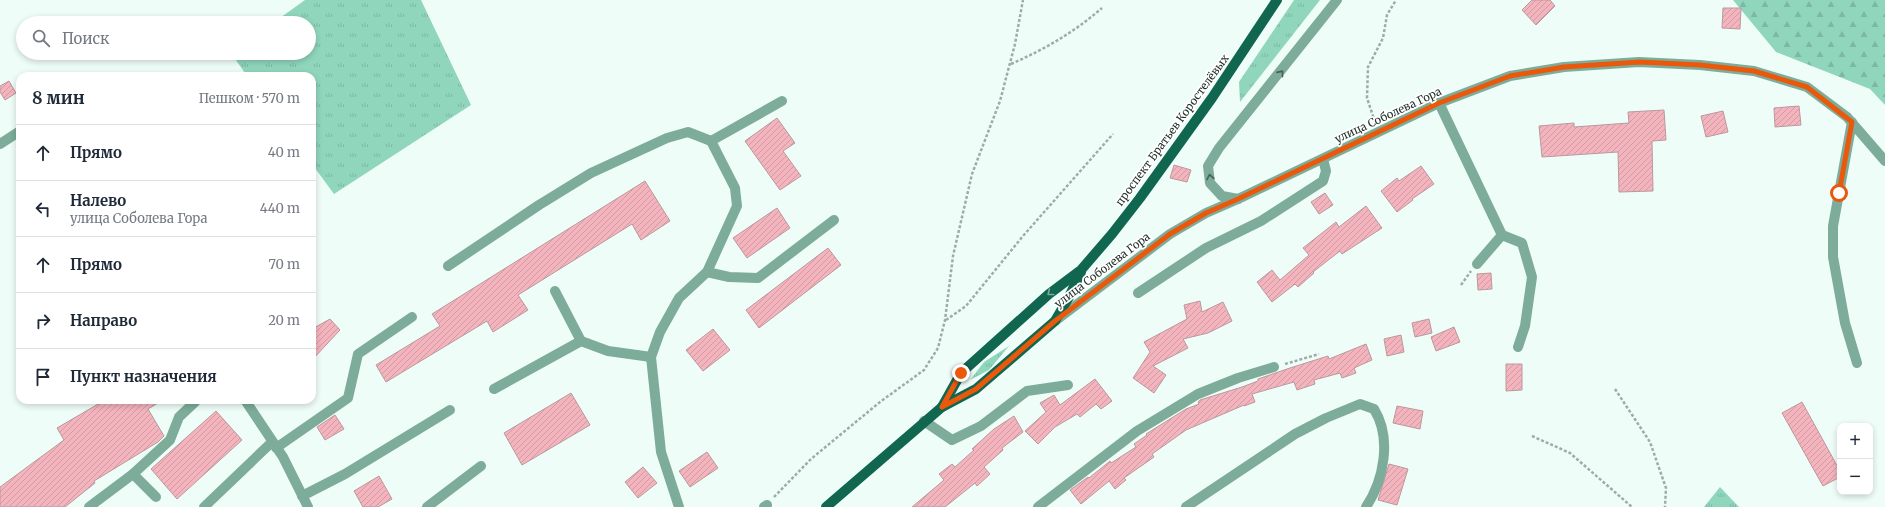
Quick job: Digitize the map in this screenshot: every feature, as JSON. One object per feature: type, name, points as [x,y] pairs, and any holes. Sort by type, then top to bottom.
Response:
[{"type":"main road","name":"проспект Братьев Коростелёвых","points":[[942,407],[961,373],[1049,294],[1081,270],[1140,198],[1212,98],[1277,0]]},
{"type":"main road","name":"проспект Братьев Коростелёвых","points":[[826,507],[924,421],[942,407],[976,389],[1055,321],[1069,297],[1081,270]]},
{"type":"street","points":[[1238,199],[1222,196],[1210,183],[1208,166],[1219,148],[1338,0]]},
{"type":"street","name":"улица Соболева Гора","points":[[1055,321],[1170,234],[1206,213],[1439,103],[1510,76],[1564,67],[1647,63],[1700,65],[1754,71],[1807,87],[1852,122],[1885,161]]},
{"type":"street","points":[[711,141],[782,101]]},
{"type":"street","points":[[1439,103],[1502,235],[1522,243],[1532,277],[1525,326],[1518,347]]},
{"type":"street","points":[[1852,122],[1833,226],[1833,257],[1845,323],[1856,363]]},
{"type":"street","points":[[448,266],[539,205],[591,173],[667,138],[688,132],[711,141],[735,188],[737,206],[707,272],[679,298],[660,332],[651,357],[661,452],[679,507]]},
{"type":"street","points":[[0,144],[16,134]]},
{"type":"street","points":[[1138,293],[1206,248],[1261,221],[1323,180],[1326,171],[1323,159]]},
{"type":"street","points":[[707,272],[729,277],[758,278],[834,220]]},
{"type":"street","points":[[1477,264],[1502,235]]},
{"type":"street","points":[[555,291],[581,341],[608,351],[651,357]]},
{"type":"street","points":[[204,507],[274,445],[348,398],[358,354],[412,317]]},
{"type":"street","points":[[494,389],[581,341]]},
{"type":"street","points":[[1040,507],[1137,431],[1198,394],[1238,378],[1274,367]]},
{"type":"street","points":[[924,421],[952,440],[981,426],[1027,391],[1068,385]]},
{"type":"street","points":[[89,507],[132,474],[170,440],[179,417],[193,404]]},
{"type":"street","points":[[248,404],[283,457],[308,507]]},
{"type":"street","points":[[1186,507],[1295,434],[1326,418],[1360,404],[1374,408],[1379,416],[1385,441],[1374,494],[1366,507]]},
{"type":"street","points":[[302,496],[345,474],[450,410]]},
{"type":"street","points":[[427,507],[481,466]]},
{"type":"street","points":[[132,474],[156,497]]},
{"type":"path","points":[[765,506],[811,459],[880,402],[924,370],[938,348],[945,320],[953,256],[972,174],[1000,101],[1010,64],[1023,0]]},
{"type":"path","points":[[1378,132],[1367,98],[1368,67],[1383,38],[1387,15],[1396,0]]},
{"type":"path","points":[[1010,64],[1041,51],[1078,28],[1102,8]]},
{"type":"path","points":[[945,320],[966,306],[1023,236],[1113,134]]},
{"type":"path","points":[[1460,285],[1477,264]]},
{"type":"path","points":[[1274,367],[1319,354]]},
{"type":"path","points":[[1615,389],[1650,442],[1666,488],[1665,507]]},
{"type":"path","points":[[1532,436],[1570,453],[1632,507]]},
{"type":"green space","points":[[305,0],[421,0],[471,105],[334,194],[316,169],[316,72],[244,72],[236,60],[316,60],[316,16],[283,16]]},
{"type":"green space","points":[[1294,0],[1320,0],[1240,102],[1239,82]]},
{"type":"green space","points":[[1733,0],[1885,0],[1885,105],[1870,89],[1776,52]]},
{"type":"green space","points":[[1009,346],[989,370],[970,380],[984,362]]},
{"type":"green space","points":[[1720,487],[1739,507],[1704,507]]},
{"type":"building","points":[[1532,0],[1550,0],[1555,6],[1536,25],[1522,10]]},
{"type":"building","points":[[1723,8],[1741,8],[1740,29],[1722,28]]},
{"type":"building","points":[[9,81],[16,93],[5,100],[0,92],[0,86]]},
{"type":"building","points":[[1799,106],[1801,125],[1775,127],[1774,108]]},
{"type":"building","points":[[1664,110],[1666,140],[1652,141],[1653,191],[1619,192],[1618,152],[1542,157],[1539,126],[1574,123],[1574,127],[1629,123],[1628,112]]},
{"type":"building","points":[[1723,111],[1728,132],[1706,137],[1701,116]]},
{"type":"building","points":[[777,118],[795,143],[783,151],[801,176],[780,190],[745,141]]},
{"type":"building","points":[[1174,165],[1191,170],[1187,182],[1170,178]]},
{"type":"building","points":[[1421,166],[1434,184],[1412,199],[1413,200],[1397,212],[1381,191],[1397,178],[1399,181]]},
{"type":"building","points":[[645,181],[670,221],[641,240],[632,224],[518,295],[528,310],[493,332],[487,321],[386,382],[376,365],[440,326],[432,314]]},
{"type":"building","points":[[1325,193],[1333,205],[1319,214],[1311,202]]},
{"type":"building","points":[[1366,206],[1382,228],[1342,254],[1340,251],[1313,272],[1314,273],[1298,287],[1295,284],[1272,302],[1257,282],[1272,270],[1280,280],[1309,255],[1303,248],[1336,222],[1339,227]]},
{"type":"building","points":[[777,208],[790,228],[747,258],[733,238]]},
{"type":"building","points":[[828,248],[841,265],[759,328],[746,310]]},
{"type":"building","points":[[1491,273],[1492,289],[1478,290],[1477,274]]},
{"type":"building","points":[[1200,301],[1202,312],[1223,302],[1232,321],[1208,333],[1183,339],[1188,348],[1153,366],[1166,375],[1154,393],[1133,378],[1150,352],[1144,342],[1187,319],[1184,305]]},
{"type":"building","points":[[330,319],[340,330],[316,356],[316,327]]},
{"type":"building","points":[[1429,319],[1432,333],[1415,337],[1412,323]]},
{"type":"building","points":[[1454,327],[1460,342],[1436,351],[1431,337]]},
{"type":"building","points":[[713,329],[730,350],[703,371],[686,350]]},
{"type":"building","points":[[1401,335],[1404,352],[1387,356],[1384,339]]},
{"type":"building","points":[[1366,344],[1372,360],[1354,368],[1356,373],[1342,378],[1340,373],[1314,380],[1315,384],[1297,390],[1294,382],[1252,394],[1255,402],[1244,405],[1186,430],[1152,454],[1154,457],[1124,478],[1126,480],[1115,489],[1109,481],[1081,504],[1070,490],[1088,477],[1089,478],[1110,461],[1111,463],[1136,447],[1134,444],[1147,435],[1146,434],[1186,409],[1199,404],[1198,402],[1200,400],[1242,387],[1258,381],[1258,379],[1290,368],[1328,356],[1329,359]]},
{"type":"building","points":[[1506,364],[1522,364],[1522,390],[1506,391]]},
{"type":"building","points":[[1095,379],[1112,401],[1101,409],[1096,404],[1080,417],[1077,414],[1055,427],[1038,444],[1025,431],[1046,412],[1040,403],[1054,395],[1060,405]]},
{"type":"building","points":[[571,393],[590,425],[522,465],[504,433]]},
{"type":"building","points":[[1802,402],[1837,466],[1837,479],[1823,486],[1782,413]]},
{"type":"building","points":[[98,404],[156,404],[148,409],[164,436],[158,442],[94,481],[95,483],[65,507],[0,507],[0,487],[64,440],[57,428]]},
{"type":"building","points":[[1397,406],[1423,411],[1420,429],[1393,423]]},
{"type":"building","points":[[216,411],[242,440],[177,499],[151,469]]},
{"type":"building","points":[[335,415],[344,429],[325,440],[317,427]]},
{"type":"building","points":[[1014,416],[1023,432],[1002,448],[1003,450],[984,467],[990,474],[977,486],[975,483],[945,507],[912,507],[944,480],[939,474],[952,464],[955,467],[994,429]]},
{"type":"building","points":[[707,452],[718,468],[690,487],[679,471]]},
{"type":"building","points":[[1389,464],[1408,469],[1397,505],[1378,500]]},
{"type":"building","points":[[643,467],[657,483],[638,498],[625,482]]},
{"type":"building","points":[[379,476],[392,499],[378,507],[363,507],[354,491]]},
{"type":"route","points":[[961,373],[942,407],[976,389],[1055,321],[1170,234],[1206,213],[1439,103],[1510,76],[1564,67],[1640,62],[1700,65],[1754,71],[1807,87],[1852,122],[1839,193]]}]
